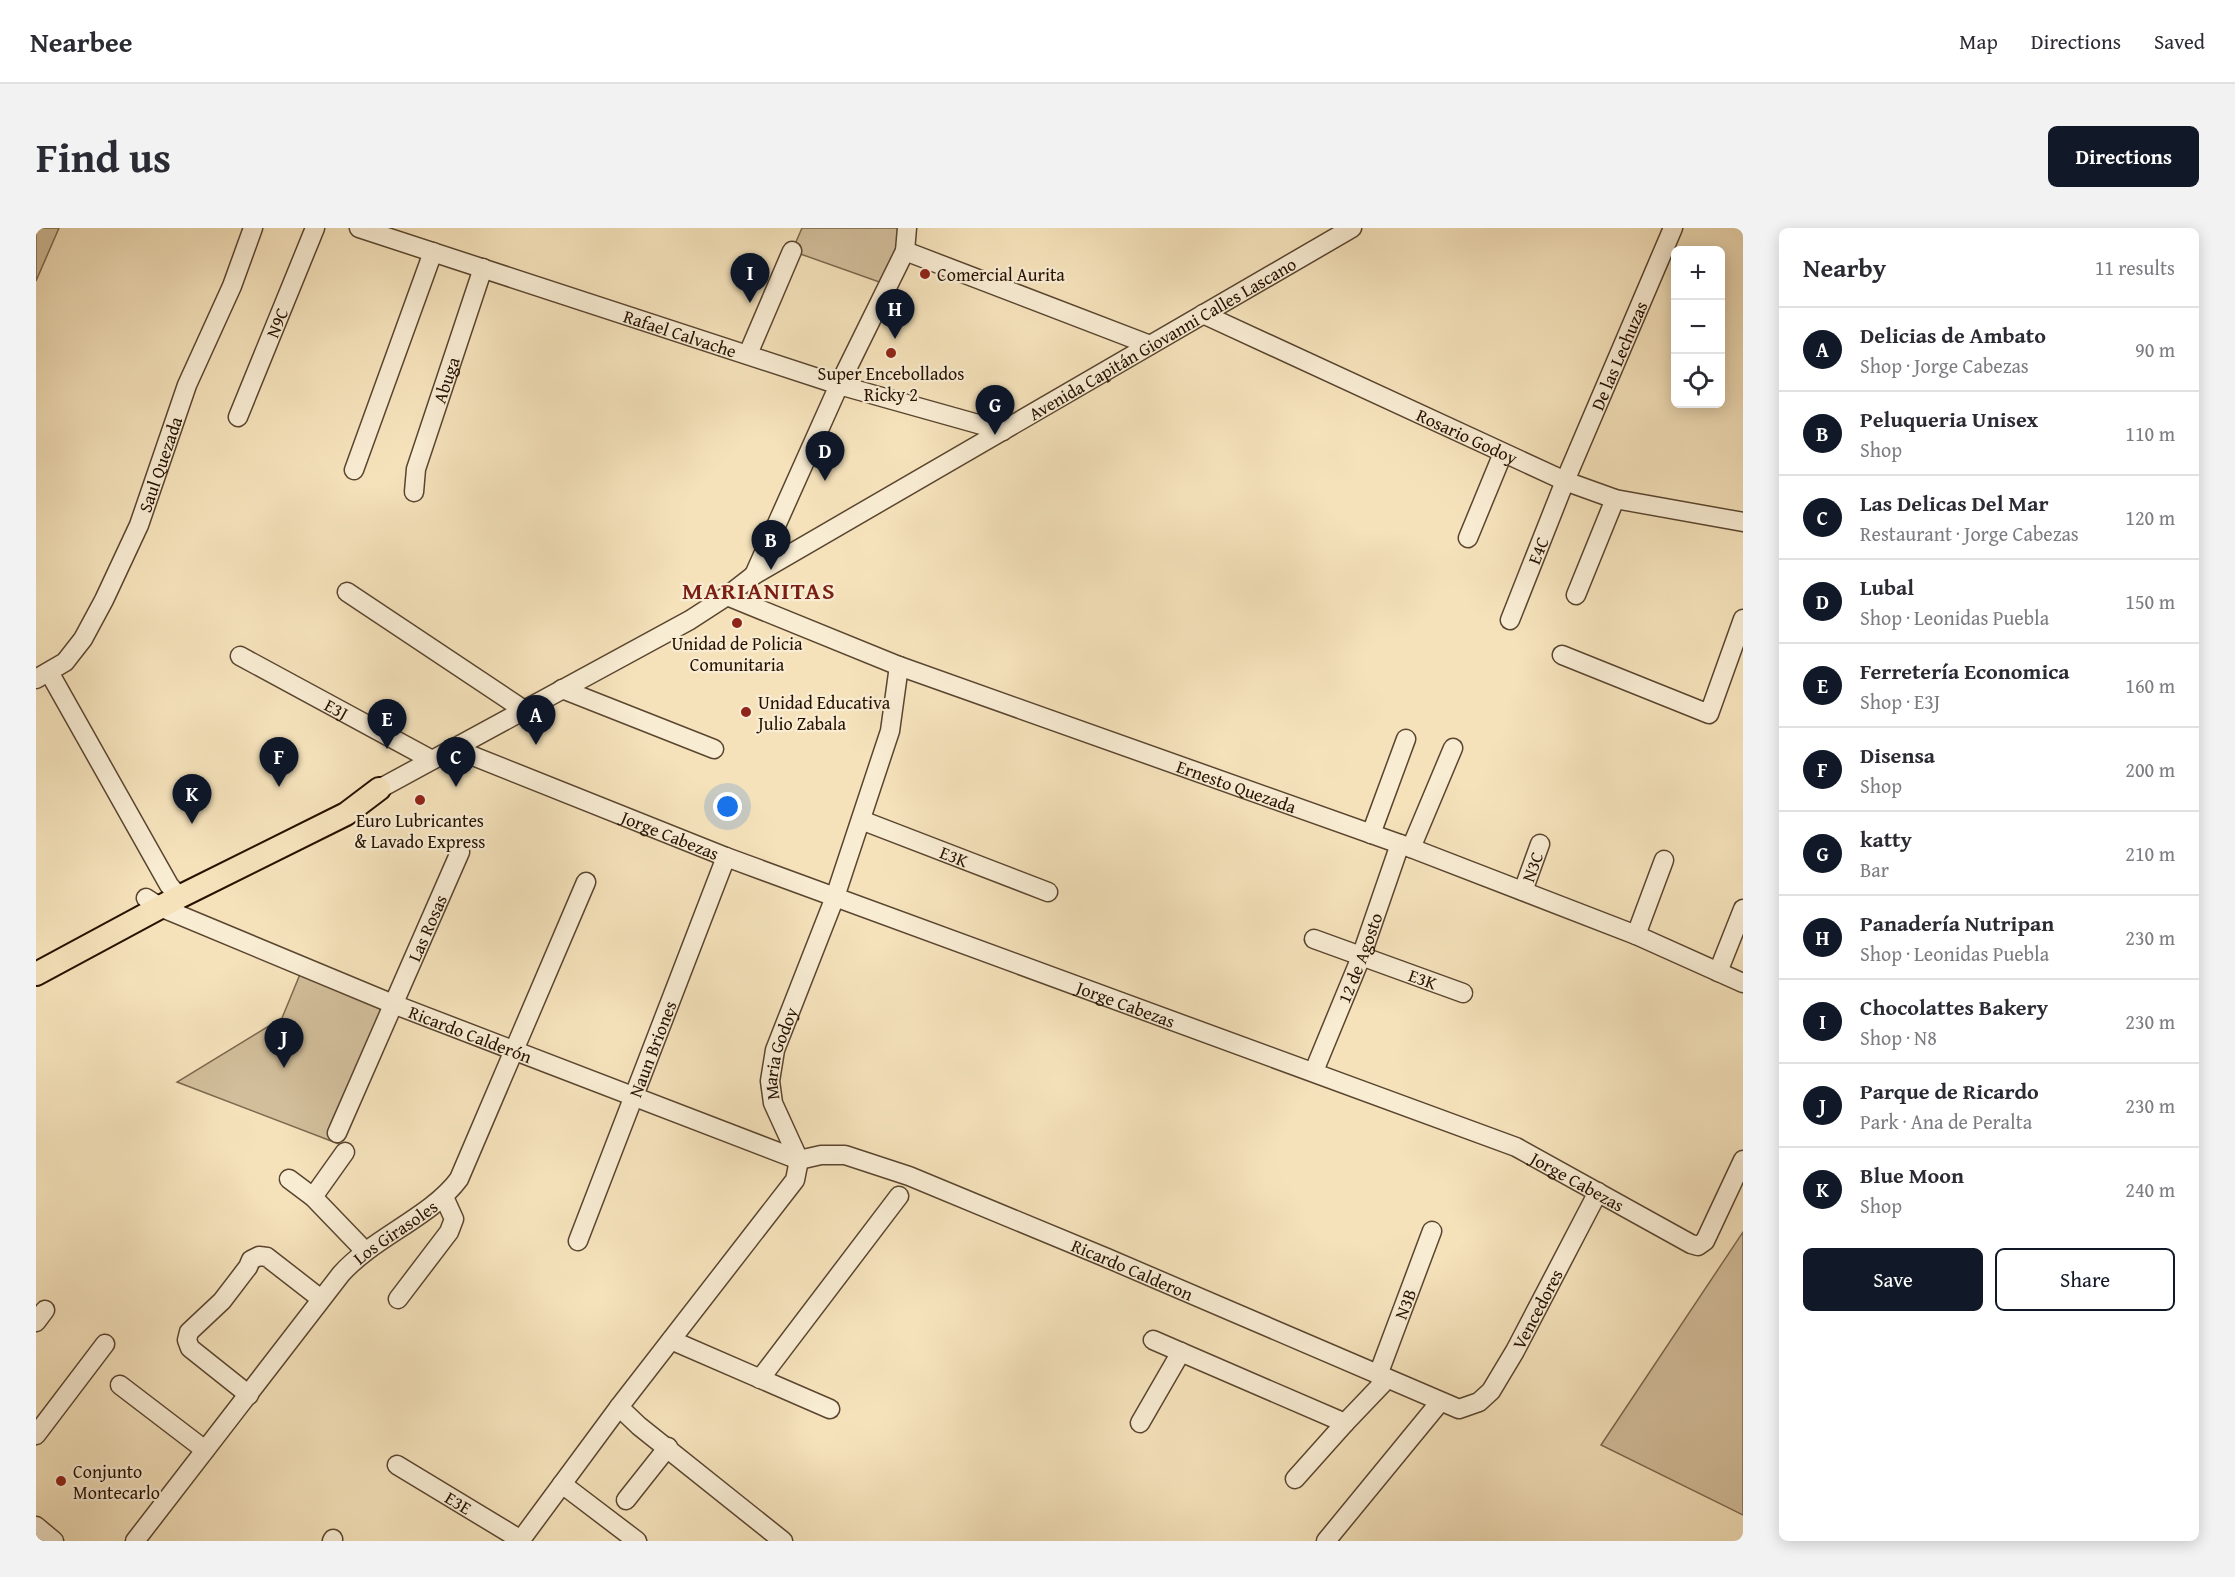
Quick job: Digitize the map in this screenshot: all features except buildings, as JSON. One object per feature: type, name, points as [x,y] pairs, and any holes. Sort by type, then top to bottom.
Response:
[{"type":"main road","name":"Avenida Capitán Giovanni Calles Lascano","points":[[36,958],[163,897],[346,814],[379,789]]},
{"type":"main road","name":"Avenida Capitán Giovanni Calles Lascano","points":[[36,974],[163,897]]},
{"type":"street","name":"Saul Quezada","points":[[42,676],[65,662],[83,639],[124,557],[139,525],[187,385],[232,286],[254,228]]},
{"type":"street","name":"N9C","points":[[238,417],[315,228]]},
{"type":"street","points":[[754,575],[839,385],[905,251],[907,228]]},
{"type":"street","name":"Avenida Capitán Giovanni Calles Lascano","points":[[379,789],[690,620],[754,575],[1352,228]]},
{"type":"street","name":"De las Lechuzas","points":[[1565,481],[1673,228]]},
{"type":"street","name":"Rafael Calvache","points":[[365,229],[839,385],[1003,431]]},
{"type":"street","points":[[748,354],[792,251]]},
{"type":"street","points":[[905,251],[1150,345]]},
{"type":"street","points":[[354,470],[433,252]]},
{"type":"street","name":"Abuga","points":[[414,492],[416,469],[483,268]]},
{"type":"street","name":"Rosario Godoy","points":[[1203,314],[1565,481],[1615,499],[1743,522]]},
{"type":"street","points":[[1468,538],[1503,453]]},
{"type":"street","name":"E4C","points":[[1510,620],[1565,481]]},
{"type":"street","points":[[1575,595],[1615,499]]},
{"type":"street","points":[[776,528],[778,537],[784,544],[793,548],[802,547]]},
{"type":"street","points":[[347,592],[524,710]]},
{"type":"street","name":"Ernesto Quezada","points":[[727,596],[899,666],[1406,846],[1636,935],[1743,983]]},
{"type":"street","points":[[1562,655],[1709,714],[1743,619]]},
{"type":"street","name":"E3J","points":[[240,656],[432,760]]},
{"type":"street","name":"Maria Godoy","points":[[799,1160],[773,1103],[770,1082],[775,1050],[835,897],[890,731],[899,666]]},
{"type":"street","points":[[42,676],[163,897]]},
{"type":"street","points":[[562,689],[714,749]]},
{"type":"street","points":[[1371,834],[1406,739]]},
{"type":"street","name":"Jorge Cabezas","points":[[453,748],[726,857],[1516,1147],[1691,1244],[1698,1246],[1705,1242],[1743,1160]]},
{"type":"street","points":[[1406,846],[1453,748]]},
{"type":"street","name":"E3K","points":[[861,820],[1048,892]]},
{"type":"street","name":"N3C","points":[[1523,891],[1540,844]]},
{"type":"street","name":"12 de Agosto","points":[[1314,1071],[1406,846]]},
{"type":"street","name":"Las Rosas","points":[[337,1133],[460,852]]},
{"type":"street","name":"Naun Briones","points":[[578,1242],[726,857]]},
{"type":"street","points":[[1636,935],[1664,860]]},
{"type":"street","name":"Los Girasoles","points":[[135,1541],[353,1260],[444,1197],[459,1179],[586,882]]},
{"type":"street","name":"Ricardo Calderón","points":[[163,897],[393,1004],[799,1160]]},
{"type":"street","points":[[1718,972],[1743,909]]},
{"type":"street","name":"E3K","points":[[1314,939],[1463,993]]},
{"type":"street","points":[[313,1197],[345,1152]]},
{"type":"street","name":"Ricardo Calderon","points":[[799,1160],[821,1155],[845,1155],[909,1176],[1107,1258],[1440,1402],[1459,1408]]},
{"type":"street","points":[[520,1540],[619,1407],[795,1180],[799,1160]]},
{"type":"street","points":[[289,1179],[313,1197],[365,1251]]},
{"type":"street","name":"Vencedores","points":[[1459,1408],[1479,1402],[1491,1391],[1515,1351],[1598,1192]]},
{"type":"street","points":[[759,1379],[899,1196]]},
{"type":"street","points":[[398,1299],[449,1232],[454,1219],[444,1197]]},
{"type":"street","name":"N3B","points":[[1383,1377],[1432,1231]]},
{"type":"street","points":[[249,1395],[190,1348],[187,1340],[189,1332],[222,1301],[251,1260],[259,1256],[267,1257],[321,1299]]},
{"type":"street","points":[[671,1340],[830,1408]]},
{"type":"street","points":[[1153,1340],[1345,1423]]},
{"type":"street","points":[[36,1435],[105,1344]]},
{"type":"street","points":[[1140,1423],[1180,1352]]},
{"type":"street","points":[[1295,1479],[1383,1377]]},
{"type":"street","points":[[120,1385],[205,1450]]},
{"type":"street","points":[[1326,1541],[1440,1402]]},
{"type":"street","points":[[619,1407],[639,1426],[783,1541]]},
{"type":"street","points":[[626,1500],[668,1447]]},
{"type":"street","name":"E3E","points":[[397,1465],[520,1540]]},
{"type":"street","points":[[562,1484],[638,1541]]},
{"type":"street","points":[[36,1526],[54,1541]]},
{"type":"shaded area","points":[[36,228],[59,228],[36,281]]},
{"type":"shaded area","points":[[802,228],[901,228],[902,232],[885,284],[792,251]]},
{"type":"shaded area","points":[[303,967],[393,1004],[339,1144],[177,1082],[282,1018]]},
{"type":"shaded area","points":[[1743,1232],[1743,1515],[1601,1445]]},
{"type":"place","name":"Comercial Aurita","points":[[925,274]]},
{"type":"place","name":"Chocolattes Bakery","points":[[750,303]]},
{"type":"place","name":"Panadería Nutripan","points":[[895,339]]},
{"type":"place","name":"Super Encebollados Ricky 2","points":[[891,353]]},
{"type":"place","name":"katty","points":[[995,435]]},
{"type":"place","name":"Lubal","points":[[825,481]]},
{"type":"place","name":"Peluqueria Unisex","points":[[771,570]]},
{"type":"place","name":"Unidad de Policia Comunitaria","points":[[737,623]]},
{"type":"place","name":"Unidad Educativa Julio Zabala","points":[[746,712]]},
{"type":"place","name":"Delicias de Ambato","points":[[536,745]]},
{"type":"place","name":"Ferretería Economica","points":[[387,749]]},
{"type":"place","name":"Disensa","points":[[279,787]]},
{"type":"place","name":"Las Delicas Del Mar","points":[[456,787]]},
{"type":"place","name":"Euro Lubricantes & Lavado Express","points":[[420,800]]},
{"type":"place","name":"Blue Moon","points":[[192,824]]},
{"type":"place","name":"Parque de Ricardo","points":[[284,1068]]},
{"type":"place","name":"Conjunto Montecarlo","points":[[61,1481]]},
{"type":"district","name":"MARIANITAS","points":[[759,590]]}]
